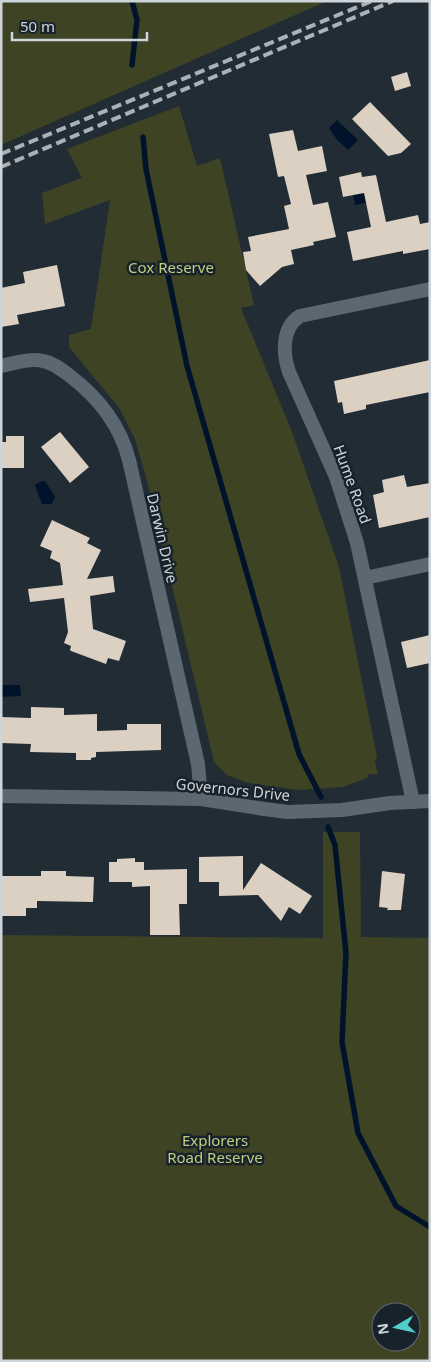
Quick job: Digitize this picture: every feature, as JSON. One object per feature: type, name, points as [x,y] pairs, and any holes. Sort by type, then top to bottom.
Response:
[{"type":"street","name":"Hume Road","points":[[413,802],[357,543],[336,477],[286,362],[285,339],[290,325],[300,316],[430,289]]},
{"type":"street","name":"Darwin Drive","points":[[1,366],[33,360],[52,364],[78,382],[97,400],[107,412],[122,438],[129,460],[198,764],[202,798]]},
{"type":"street","points":[[365,578],[430,564]]},
{"type":"street","name":"Governors Drive","points":[[1,796],[202,798],[264,810],[288,812],[335,811],[390,803],[430,801]]},
{"type":"green space","points":[[1,1],[327,1],[1,145]]},
{"type":"green space","name":"Cox Reserve","points":[[179,106],[197,166],[220,158],[254,305],[241,308],[292,432],[339,567],[377,757],[375,761],[378,774],[369,774],[367,778],[343,787],[298,790],[248,783],[227,775],[214,762],[147,481],[135,439],[119,408],[69,347],[69,335],[91,329],[110,200],[45,224],[42,193],[82,178],[67,149]]},
{"type":"green space","name":"Explorers Road Reserve","points":[[323,832],[360,832],[361,937],[430,938],[430,1361],[1,1361],[1,935],[323,938]]},
{"type":"water","points":[[337,120],[358,140],[348,150],[337,140],[329,128]]},
{"type":"water","points":[[377,186],[380,200],[355,205],[352,191]]},
{"type":"water","points":[[42,481],[46,482],[55,497],[52,504],[42,504],[35,486]]},
{"type":"water","points":[[1,685],[20,685],[21,696],[1,697]]},
{"type":"building","points":[[407,72],[411,86],[395,91],[391,77]]},
{"type":"building","points":[[370,102],[411,144],[401,153],[388,156],[352,119]]},
{"type":"building","points":[[293,130],[298,151],[322,146],[327,171],[306,175],[313,205],[328,202],[336,237],[313,242],[314,245],[291,250],[294,264],[282,267],[260,286],[246,270],[243,252],[251,251],[248,237],[289,229],[284,206],[291,204],[284,176],[278,177],[269,134]]},
{"type":"building","points":[[361,172],[362,177],[376,175],[386,222],[418,215],[420,224],[430,222],[430,249],[403,254],[403,251],[353,261],[347,232],[371,227],[364,193],[343,197],[339,177]]},
{"type":"building","points":[[57,265],[65,306],[17,315],[19,324],[1,327],[1,288],[25,283],[23,272]]},
{"type":"building","points":[[430,360],[430,392],[366,405],[366,409],[344,414],[342,402],[338,403],[334,381]]},
{"type":"building","points":[[60,432],[89,467],[70,483],[41,447]]},
{"type":"building","points":[[6,436],[24,436],[24,468],[1,468],[1,442],[6,442]]},
{"type":"building","points":[[404,475],[407,487],[430,483],[430,517],[379,528],[373,495],[384,492],[382,480]]},
{"type":"building","points":[[52,520],[90,538],[87,543],[101,550],[87,579],[113,576],[115,592],[90,596],[93,629],[126,641],[119,661],[108,658],[106,664],[70,650],[71,646],[64,643],[68,632],[64,598],[30,602],[28,589],[63,585],[60,563],[50,558],[52,551],[40,546]]},
{"type":"building","points":[[430,635],[430,663],[407,668],[401,642]]},
{"type":"building","points":[[31,707],[64,708],[64,715],[97,714],[97,731],[127,730],[127,724],[161,724],[161,750],[96,752],[96,757],[91,758],[91,760],[76,760],[76,753],[30,752],[31,744],[1,743],[1,717],[31,718]]},
{"type":"building","points":[[243,856],[243,890],[261,863],[312,896],[300,914],[289,907],[281,921],[258,895],[219,896],[219,882],[199,882],[199,857]]},
{"type":"building","points":[[135,858],[135,862],[144,862],[144,870],[187,869],[187,904],[179,904],[180,935],[150,935],[150,886],[132,887],[132,882],[109,882],[109,862],[117,862],[117,859]]},
{"type":"building","points":[[41,871],[66,871],[66,876],[94,877],[93,902],[37,901],[37,908],[26,908],[26,916],[1,916],[1,876],[41,876]]},
{"type":"building","points":[[382,871],[405,874],[401,910],[387,910],[388,908],[379,907]]},
{"type":"waterway","points":[[132,1],[137,20],[132,65]]},
{"type":"waterway","points":[[143,137],[146,169],[187,366],[299,754],[321,797]]},
{"type":"waterway","points":[[328,827],[335,845],[346,953],[342,1042],[358,1133],[396,1206],[430,1227]]},
{"type":"railway","points":[[1,154],[372,1]]},
{"type":"railway","points":[[1,167],[393,1]]}]
